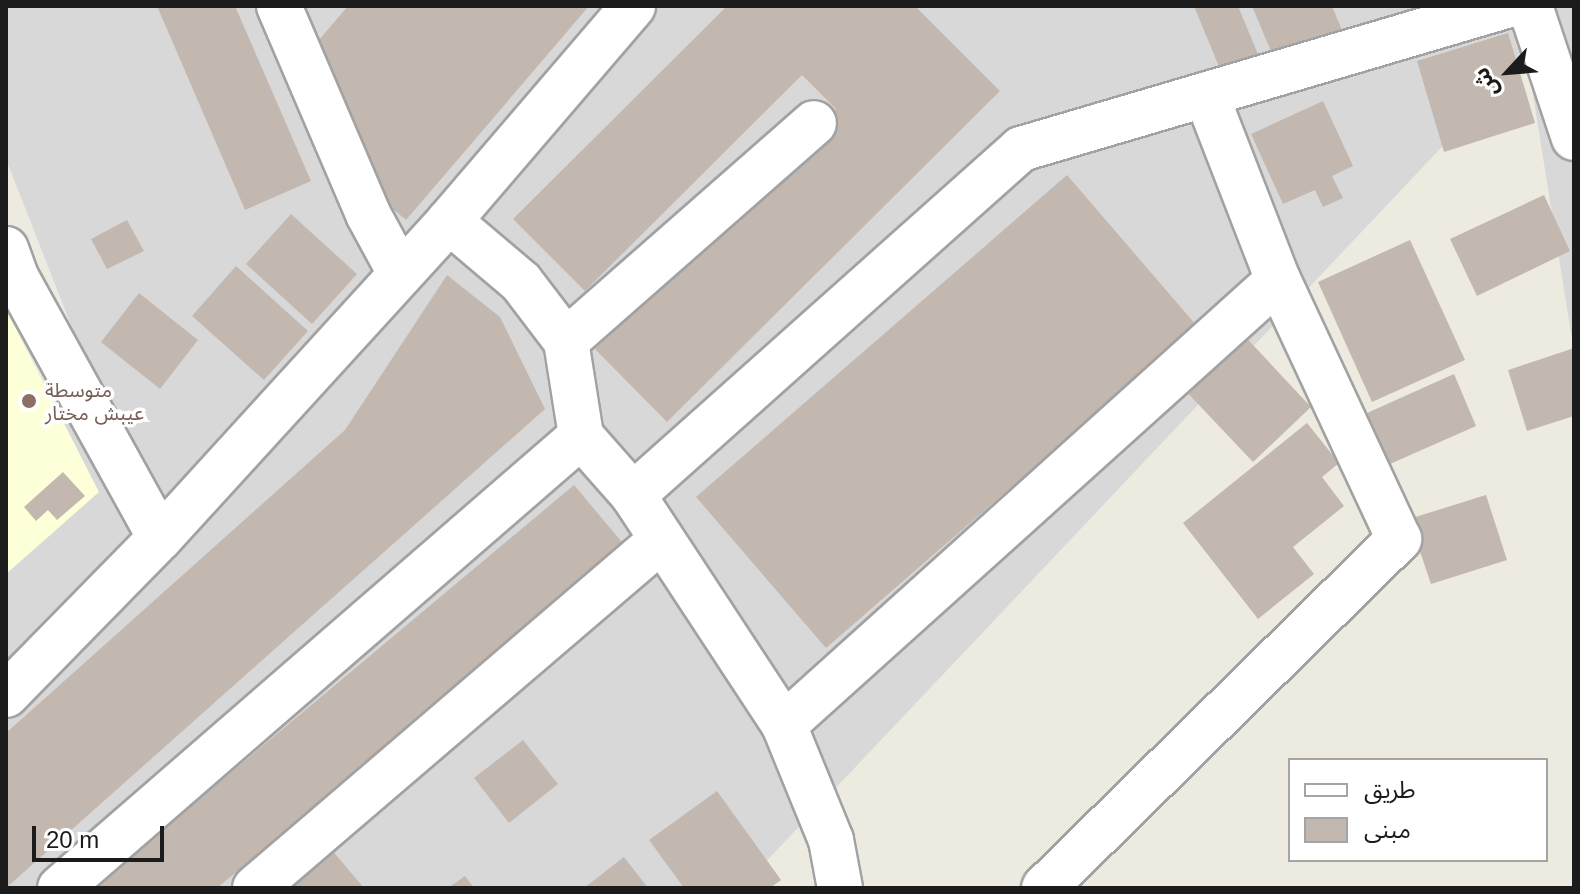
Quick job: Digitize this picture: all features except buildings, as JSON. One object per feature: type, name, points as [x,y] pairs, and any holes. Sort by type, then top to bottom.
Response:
[{"type":"street","points":[[6,695],[160,538],[449,221],[633,6]]},
{"type":"street","points":[[633,495],[1021,149],[1506,6]]},
{"type":"street","points":[[1530,6],[1574,138]]},
{"type":"street","points":[[286,10],[368,214],[400,273]]},
{"type":"street","points":[[1044,888],[1399,539],[1278,280],[1206,94]]},
{"type":"street","points":[[566,341],[814,123]]},
{"type":"street","points":[[449,221],[521,282],[566,341],[581,436],[633,495],[660,541],[731,637],[784,725],[831,840],[840,888]]},
{"type":"street","points":[[6,249],[16,277],[160,538]]},
{"type":"street","points":[[784,725],[1278,280]]},
{"type":"street","points":[[60,888],[581,436]]},
{"type":"street","points":[[255,888],[660,541]]},
{"type":"shaded area","points":[[6,6],[1574,6],[1574,352],[1527,57],[741,888],[6,888],[6,405],[85,361],[6,159]]},
{"type":"shaded area","name":"متوسطة عيبش مختار","points":[[6,310],[99,492],[6,574]]},
{"type":"place","name":"متوسطة عيبش مختار","points":[[29,401]]}]
